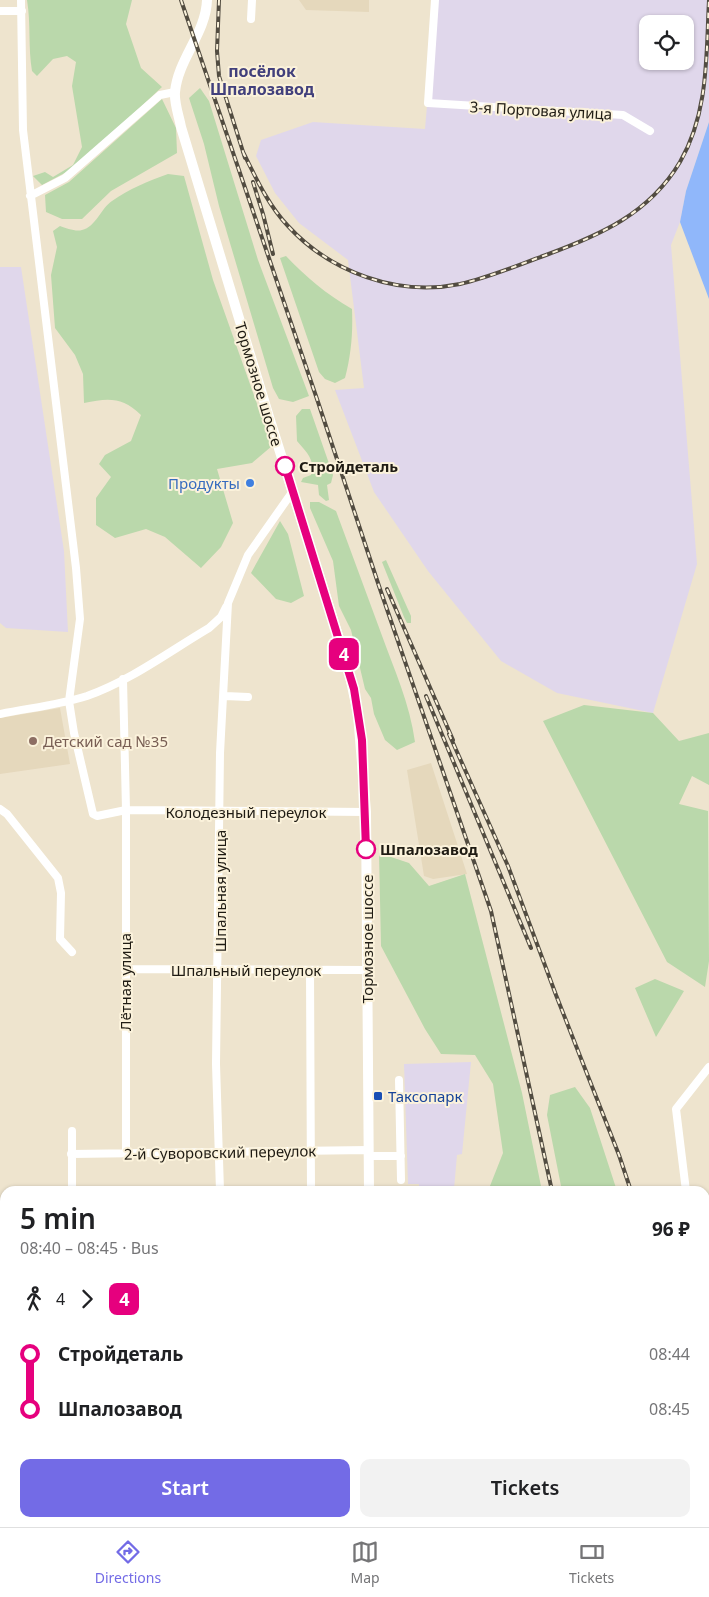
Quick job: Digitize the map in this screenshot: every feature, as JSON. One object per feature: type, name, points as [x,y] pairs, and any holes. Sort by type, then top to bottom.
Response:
[{"type":"street","points":[[21,0],[23,130],[80,619],[69,701]]},
{"type":"street","name":"Тормозное шоссе","points":[[206,0],[204,18],[177,77],[175,92],[181,127],[354,689],[362,740],[366,812],[370,1186]]},
{"type":"street","points":[[251,19],[252,0]]},
{"type":"street","name":"3-я Портовая улица","points":[[435,0],[428,103],[623,114],[650,131]]},
{"type":"street","points":[[0,11],[22,11]]},
{"type":"street","points":[[30,196],[65,178],[160,95],[175,92]]},
{"type":"street","name":"Шпальная улица","points":[[220,1186],[216,1064],[219,970],[220,753],[225,696],[228,603],[248,555],[293,491]]},
{"type":"street","points":[[0,714],[69,701],[89,695],[123,679],[209,628],[221,617],[228,603]]},
{"type":"street","name":"Лётная улица","points":[[123,679],[126,810],[126,1153]]},
{"type":"street","points":[[225,696],[248,697]]},
{"type":"street","name":"Колодезный переулок","points":[[69,701],[92,814],[97,816],[126,810],[366,812]]},
{"type":"street","points":[[0,809],[7,814],[58,878],[61,893],[60,940],[72,952]]},
{"type":"street","name":"Шпальный переулок","points":[[125,969],[367,970]]},
{"type":"street","points":[[310,970],[311,1186]]},
{"type":"street","points":[[685,1186],[676,1109],[709,1067]]},
{"type":"street","points":[[399,1080],[401,1180]]},
{"type":"street","points":[[72,1131],[72,1186]]},
{"type":"street","name":"2-й Суворовский переулок","points":[[72,1154],[311,1151],[401,1156]]},
{"type":"shaded area","points":[[299,0],[369,0],[369,12],[306,10]]},
{"type":"shaded area","points":[[436,0],[709,0],[709,122],[686,191],[680,222],[671,245],[697,564],[653,713],[557,693],[501,661],[428,571],[374,492],[335,390],[364,388],[348,260],[299,223],[275,193],[256,156],[261,140],[313,122],[425,129]]},
{"type":"shaded area","points":[[0,267],[21,267],[64,551],[68,632],[6,628],[0,623]]},
{"type":"shaded area","name":"Детский сад №35","points":[[60,708],[70,764],[0,774],[0,718]]},
{"type":"shaded area","points":[[431,763],[467,874],[433,879],[424,876],[407,770]]},
{"type":"shaded area","points":[[471,1062],[462,1154],[457,1155],[454,1186],[419,1186],[419,1184],[408,1184],[404,1064]]},
{"type":"green space","points":[[27,0],[132,0],[126,24],[141,68],[162,87],[76,167],[42,185],[33,176],[45,172],[53,177],[73,165],[82,147],[72,86],[76,62],[67,56],[53,59],[37,76],[32,71]]},
{"type":"green space","points":[[200,88],[209,101],[258,260],[309,396],[293,402],[279,399],[273,388],[219,206],[204,144],[189,98]]},
{"type":"green space","points":[[162,99],[176,128],[177,153],[111,191],[82,219],[62,219],[46,212],[45,195],[69,182]]},
{"type":"green space","points":[[168,174],[184,176],[213,280],[272,446],[252,463],[217,469],[233,523],[221,547],[201,568],[165,537],[146,529],[115,538],[96,525],[96,498],[111,477],[99,464],[105,455],[131,441],[141,415],[128,405],[115,400],[84,403],[83,374],[75,355],[55,328],[51,275],[57,247],[53,231],[60,226],[71,230],[87,228],[108,204],[118,197],[153,179]]},
{"type":"green space","points":[[286,256],[317,285],[352,309],[351,344],[345,378],[335,383],[325,379],[319,372],[280,258]]},
{"type":"green space","points":[[302,409],[310,409],[333,475],[331,483],[327,485],[329,500],[326,501],[319,495],[318,485],[301,482],[303,478],[311,475],[312,469],[309,456],[297,441],[296,416]]},
{"type":"green space","points":[[310,502],[319,502],[336,511],[401,687],[413,728],[415,742],[397,750],[385,740],[374,714],[371,698],[365,689],[351,630],[339,606],[333,561],[310,508]]},
{"type":"green space","points":[[280,521],[288,534],[304,596],[291,603],[276,599],[251,573]]},
{"type":"green space","points":[[386,560],[411,616],[411,623],[407,623],[404,617],[382,562]]},
{"type":"green space","points":[[584,705],[653,713],[679,741],[709,733],[709,785],[692,776],[679,804],[708,811],[709,961],[705,987],[667,962],[543,721]]},
{"type":"green space","points":[[379,853],[409,863],[429,886],[465,874],[522,1093],[541,1186],[490,1186],[503,1153],[493,1084],[475,1055],[441,1054],[425,1029],[381,946]]},
{"type":"green space","points":[[655,979],[684,991],[656,1037],[635,988]]},
{"type":"green space","points":[[575,1087],[590,1108],[615,1186],[561,1186],[547,1115],[550,1095]]},
{"type":"water","points":[[709,122],[709,299],[680,222],[686,191]]},
{"type":"railway","points":[[181,0],[491,911],[551,1186]]},
{"type":"railway","points":[[219,0],[217,51],[219,76],[245,158]]},
{"type":"railway","points":[[243,152],[263,191],[274,209],[288,226],[305,242],[345,268],[366,277],[413,287],[437,287],[460,284],[493,274],[566,247],[604,230],[638,209],[654,196],[668,180],[680,162],[689,143],[701,103],[706,62],[709,0]]},
{"type":"railway","points":[[253,182],[273,254]]},
{"type":"railway","points":[[387,589],[453,740]]},
{"type":"railway","points":[[426,696],[531,948]]},
{"type":"railway","points":[[449,734],[508,866],[629,1186]]},
{"type":"bus line","name":"4","points":[[285,466],[354,689],[362,740],[366,849]]},
{"type":"place","name":"Стройдеталь","points":[[285,466]]},
{"type":"place","name":"Продукты","points":[[250,483]]},
{"type":"place","name":"Детский сад №35","points":[[33,741]]},
{"type":"place","name":"Шпалозавод","points":[[366,849]]},
{"type":"place","name":"Таксопарк","points":[[378,1096]]},
{"type":"district","name":"посёлок Шпалозавод","points":[[262,80]]}]
